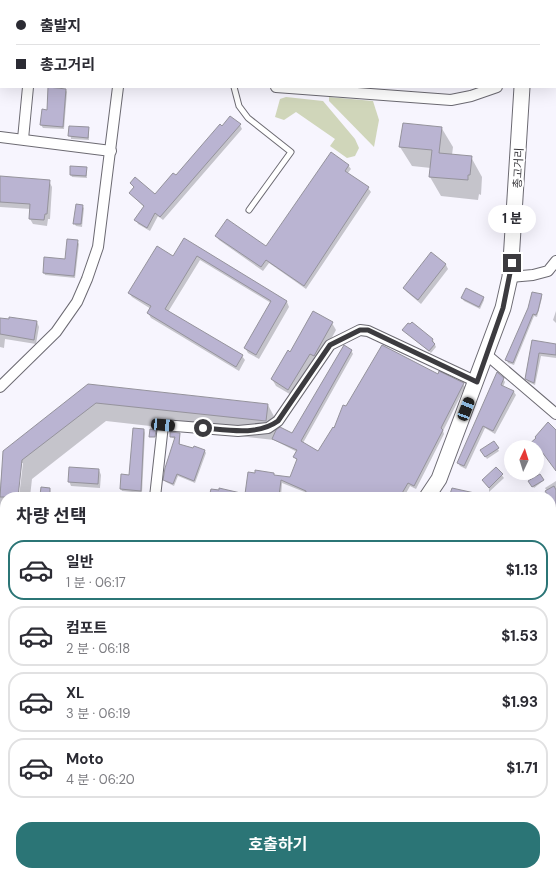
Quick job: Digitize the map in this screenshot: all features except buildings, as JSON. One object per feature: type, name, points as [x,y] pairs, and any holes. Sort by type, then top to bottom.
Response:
[{"type":"street","points":[[23,139],[28,88]]},
{"type":"street","points":[[0,387],[56,332],[77,302],[98,247],[118,88]]},
{"type":"street","points":[[289,88],[451,100],[471,96],[494,88]]},
{"type":"street","name":"총고거리","points":[[430,492],[439,479],[477,382],[503,308],[510,277],[522,88]]},
{"type":"street","points":[[0,137],[110,151]]},
{"type":"street","points":[[510,277],[533,275],[548,271],[556,261]]},
{"type":"street","points":[[155,492],[156,473],[163,425],[238,431],[268,428],[278,421],[330,345],[360,330],[368,330],[477,382]]},
{"type":"street","points":[[486,355],[556,414]]},
{"type":"lane","points":[[234,88],[239,106],[248,118],[291,152],[249,210]]},
{"type":"green space","points":[[286,97],[323,101],[355,139],[359,148],[355,156],[347,158],[330,146],[335,139],[296,112],[284,120],[275,117],[280,99]]},
{"type":"green space","points":[[329,97],[373,101],[379,120],[374,147],[329,101]]},
{"type":"route","points":[[203,428],[238,431],[268,428],[278,421],[286,407],[330,345],[360,330],[368,330],[477,382],[503,308],[512,263]]}]
